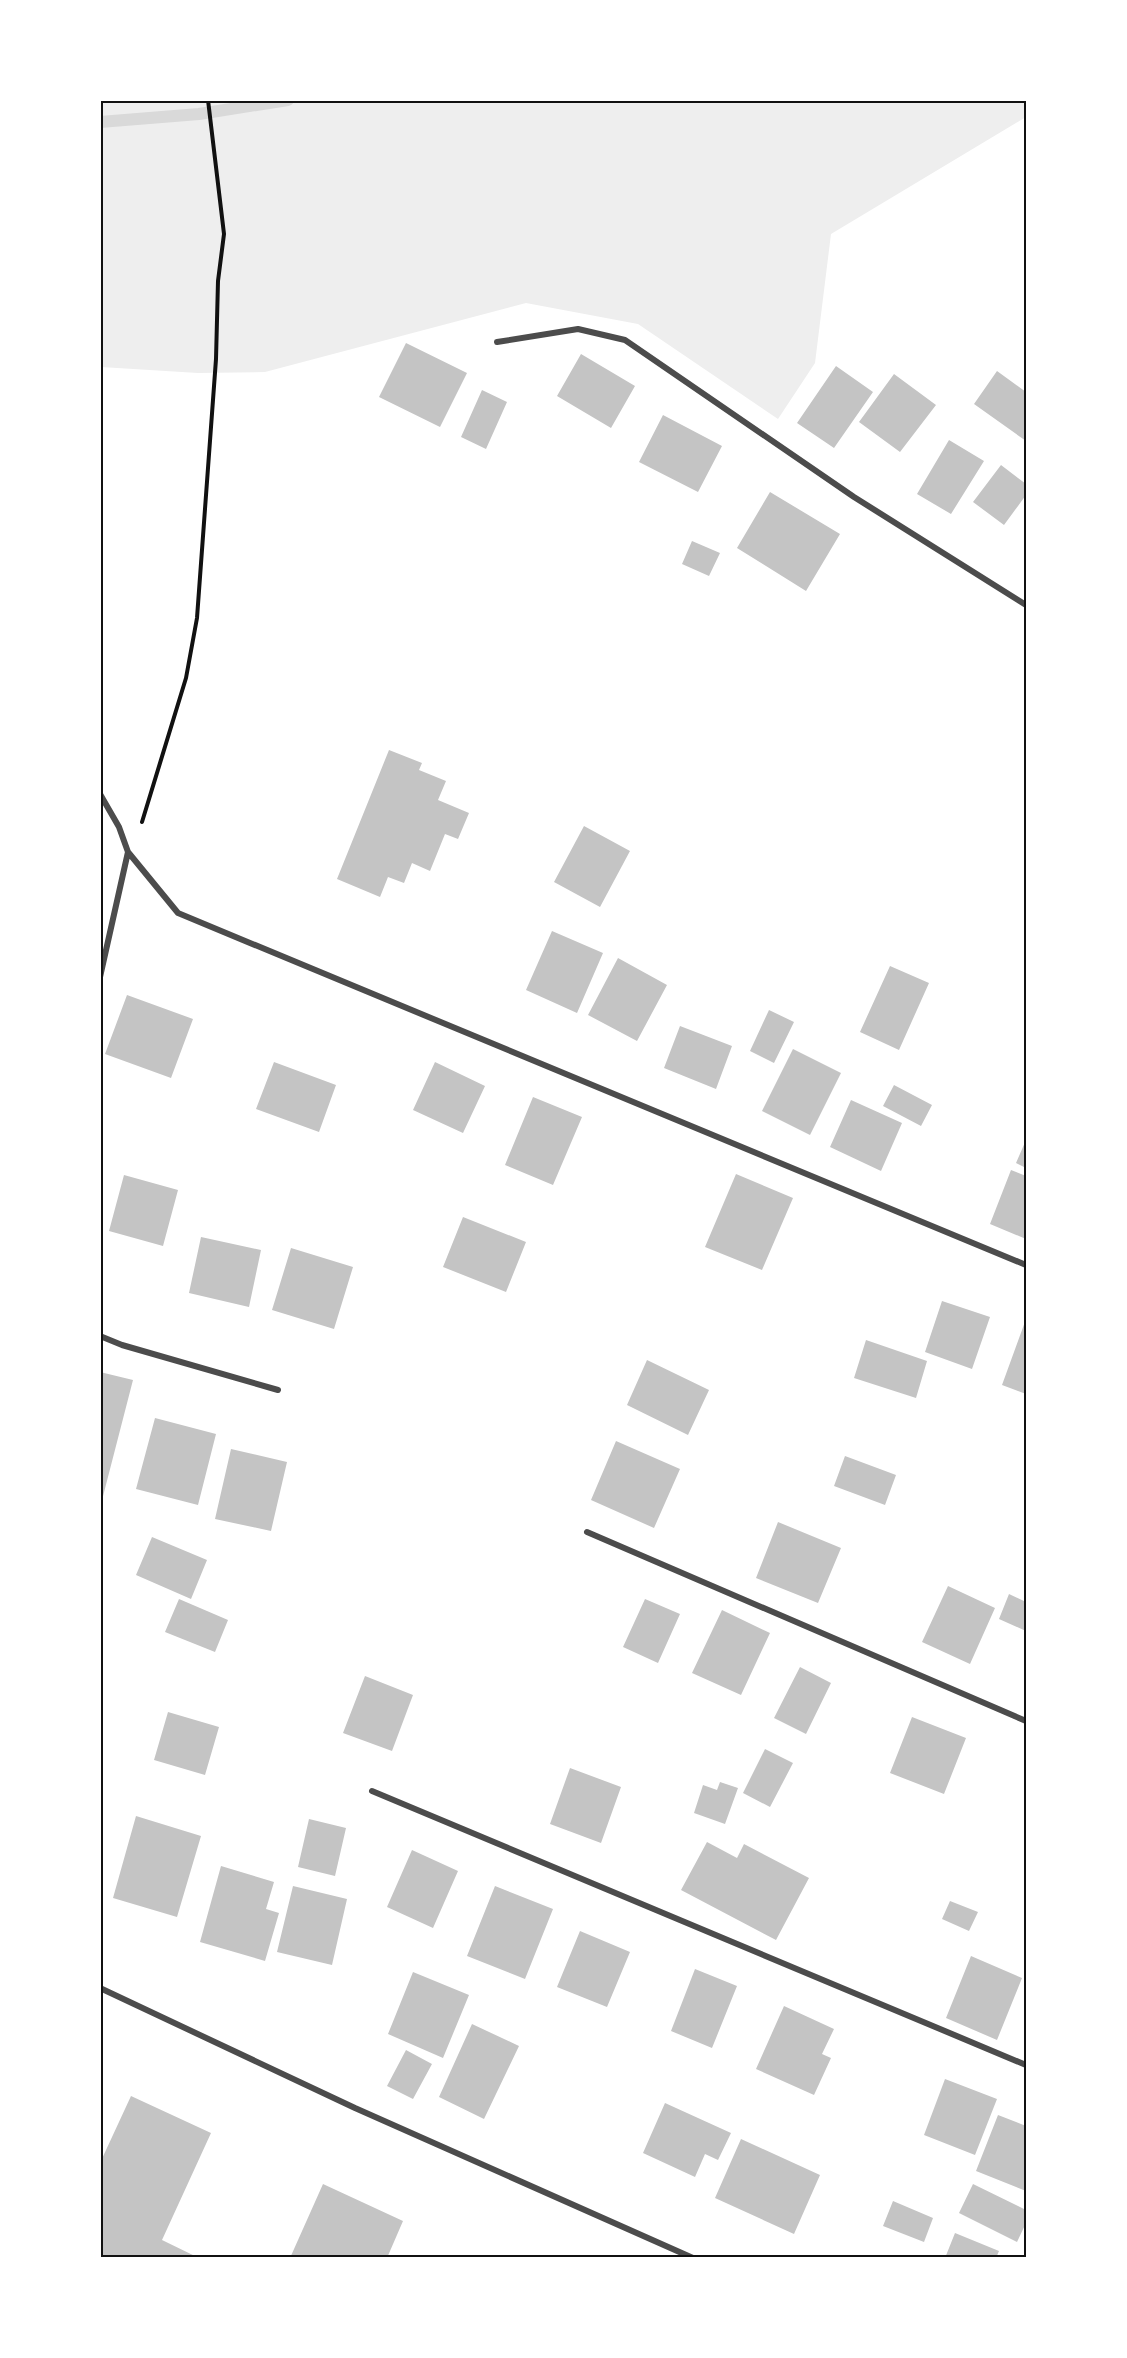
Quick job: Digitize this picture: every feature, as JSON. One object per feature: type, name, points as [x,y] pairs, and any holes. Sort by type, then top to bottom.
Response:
[{"type":"street","points":[[497,342],[578,328],[625,340],[854,498],[1026,605]]},
{"type":"street","points":[[100,794],[119,827],[129,852],[178,914],[1026,1265]]},
{"type":"street","points":[[100,977],[129,852]]},
{"type":"street","points":[[100,1336],[122,1345],[278,1390]]},
{"type":"street","points":[[586,1532],[1026,1721]]},
{"type":"street","points":[[372,1791],[1026,2065]]},
{"type":"street","points":[[100,1988],[355,2108],[693,2258]]},
{"type":"path","points":[[129,852],[139,830],[186,678],[197,618],[216,359],[218,281],[224,234],[208,100]]},
{"type":"shaded area","points":[[1026,100],[1026,117],[831,234],[815,363],[778,419],[638,324],[526,303],[265,372],[198,373],[101,367],[100,101]]},
{"type":"building","points":[[406,343],[467,373],[440,427],[379,397]]},
{"type":"building","points":[[581,354],[635,386],[611,428],[557,396]]},
{"type":"building","points":[[836,366],[873,392],[834,448],[797,423]]},
{"type":"building","points":[[997,371],[1026,392],[1026,441],[974,404]]},
{"type":"building","points":[[894,374],[936,405],[900,452],[859,422]]},
{"type":"building","points":[[482,390],[507,402],[486,449],[461,437]]},
{"type":"building","points":[[663,415],[722,446],[698,492],[639,462]]},
{"type":"building","points":[[949,440],[984,461],[951,514],[917,494]]},
{"type":"building","points":[[1001,465],[1026,484],[1026,495],[1004,525],[973,502]]},
{"type":"building","points":[[770,492],[840,534],[806,591],[737,548]]},
{"type":"building","points":[[692,541],[720,553],[709,576],[682,564]]},
{"type":"building","points":[[389,750],[422,763],[419,770],[446,781],[438,800],[469,813],[458,839],[445,834],[430,871],[412,863],[404,883],[388,877],[380,897],[337,879]]},
{"type":"building","points":[[584,826],[630,851],[600,907],[554,882]]},
{"type":"building","points":[[552,931],[603,953],[577,1013],[526,990]]},
{"type":"building","points":[[618,958],[667,985],[637,1041],[588,1015]]},
{"type":"building","points":[[890,966],[929,983],[899,1050],[860,1032]]},
{"type":"building","points":[[127,995],[193,1019],[171,1078],[105,1054]]},
{"type":"building","points":[[769,1010],[794,1022],[774,1063],[750,1051]]},
{"type":"building","points":[[680,1026],[732,1046],[716,1089],[664,1068]]},
{"type":"building","points":[[793,1049],[841,1073],[810,1135],[762,1111]]},
{"type":"building","points":[[274,1062],[336,1085],[319,1132],[256,1109]]},
{"type":"building","points":[[435,1062],[485,1086],[463,1133],[413,1110]]},
{"type":"building","points":[[894,1085],[932,1105],[921,1126],[883,1106]]},
{"type":"building","points":[[533,1097],[582,1117],[553,1185],[505,1165]]},
{"type":"building","points":[[851,1100],[902,1123],[881,1171],[830,1147]]},
{"type":"building","points":[[1026,1140],[1026,1168],[1016,1163]]},
{"type":"building","points":[[1011,1170],[1026,1176],[1026,1239],[990,1224]]},
{"type":"building","points":[[736,1174],[793,1198],[762,1270],[705,1247]]},
{"type":"building","points":[[124,1175],[178,1190],[163,1246],[109,1231]]},
{"type":"building","points":[[463,1217],[526,1242],[506,1292],[443,1267]]},
{"type":"building","points":[[201,1237],[261,1250],[249,1307],[189,1293]]},
{"type":"building","points":[[291,1248],[353,1267],[334,1329],[272,1310]]},
{"type":"building","points":[[942,1301],[990,1317],[972,1369],[925,1352]]},
{"type":"building","points":[[1026,1319],[1026,1394],[1002,1385]]},
{"type":"building","points":[[866,1340],[927,1361],[916,1398],[854,1378]]},
{"type":"building","points":[[647,1360],[709,1390],[688,1435],[627,1405]]},
{"type":"building","points":[[100,1372],[133,1380],[101,1504],[100,1504]]},
{"type":"building","points":[[155,1418],[216,1434],[198,1505],[136,1489]]},
{"type":"building","points":[[616,1441],[680,1469],[654,1528],[591,1500]]},
{"type":"building","points":[[231,1449],[287,1462],[271,1531],[215,1519]]},
{"type":"building","points":[[845,1456],[896,1475],[885,1505],[834,1486]]},
{"type":"building","points":[[778,1522],[841,1548],[818,1603],[756,1578]]},
{"type":"building","points":[[152,1537],[207,1560],[191,1599],[136,1575]]},
{"type":"building","points":[[948,1586],[995,1608],[970,1664],[922,1642]]},
{"type":"building","points":[[1009,1594],[1026,1602],[1026,1631],[999,1619]]},
{"type":"building","points":[[179,1599],[228,1620],[215,1652],[165,1632]]},
{"type":"building","points":[[645,1599],[680,1614],[658,1663],[623,1647]]},
{"type":"building","points":[[722,1610],[770,1633],[741,1695],[692,1673]]},
{"type":"building","points":[[800,1667],[831,1683],[806,1734],[774,1718]]},
{"type":"building","points":[[365,1676],[413,1695],[392,1751],[343,1733]]},
{"type":"building","points":[[168,1712],[219,1727],[205,1775],[154,1760]]},
{"type":"building","points":[[912,1717],[966,1738],[944,1794],[890,1773]]},
{"type":"building","points":[[765,1749],[793,1763],[770,1807],[743,1793]]},
{"type":"building","points":[[570,1768],[621,1787],[601,1843],[550,1824]]},
{"type":"building","points":[[720,1782],[738,1788],[725,1824],[694,1813],[703,1785],[717,1790]]},
{"type":"building","points":[[136,1816],[201,1836],[177,1917],[113,1898]]},
{"type":"building","points":[[309,1819],[346,1828],[335,1876],[298,1867]]},
{"type":"building","points":[[707,1842],[737,1858],[744,1844],[809,1878],[776,1940],[681,1890]]},
{"type":"building","points":[[412,1850],[458,1871],[433,1928],[387,1907]]},
{"type":"building","points":[[221,1866],[274,1882],[266,1909],[279,1913],[265,1961],[200,1942]]},
{"type":"building","points":[[293,1886],[347,1899],[332,1965],[277,1952]]},
{"type":"building","points":[[495,1886],[553,1909],[525,1979],[467,1956]]},
{"type":"building","points":[[950,1901],[978,1912],[969,1931],[942,1919]]},
{"type":"building","points":[[580,1931],[630,1952],[607,2007],[557,1987]]},
{"type":"building","points":[[971,1956],[1022,1978],[997,2040],[946,2018]]},
{"type":"building","points":[[695,1969],[737,1986],[712,2048],[671,2031]]},
{"type":"building","points":[[413,1972],[469,1995],[443,2058],[388,2034]]},
{"type":"building","points":[[784,2006],[834,2029],[822,2054],[831,2058],[814,2095],[756,2069]]},
{"type":"building","points":[[472,2024],[519,2046],[484,2119],[439,2097]]},
{"type":"building","points":[[406,2050],[432,2064],[413,2099],[387,2086]]},
{"type":"building","points":[[945,2079],[997,2099],[975,2155],[924,2135]]},
{"type":"building","points":[[131,2096],[211,2133],[162,2240],[199,2258],[100,2258],[100,2163]]},
{"type":"building","points":[[665,2103],[731,2133],[718,2160],[705,2154],[695,2177],[643,2153]]},
{"type":"building","points":[[998,2115],[1026,2126],[1026,2191],[976,2171]]},
{"type":"building","points":[[741,2139],[820,2175],[794,2234],[715,2198]]},
{"type":"building","points":[[323,2184],[403,2221],[387,2258],[290,2258]]},
{"type":"building","points":[[973,2184],[1026,2210],[1026,2223],[1017,2242],[959,2213]]},
{"type":"building","points":[[893,2201],[933,2218],[924,2242],[883,2226]]},
{"type":"building","points":[[955,2233],[999,2251],[996,2258],[945,2258]]},
{"type":"waterway","points":[[100,122],[199,114],[288,100]]}]
